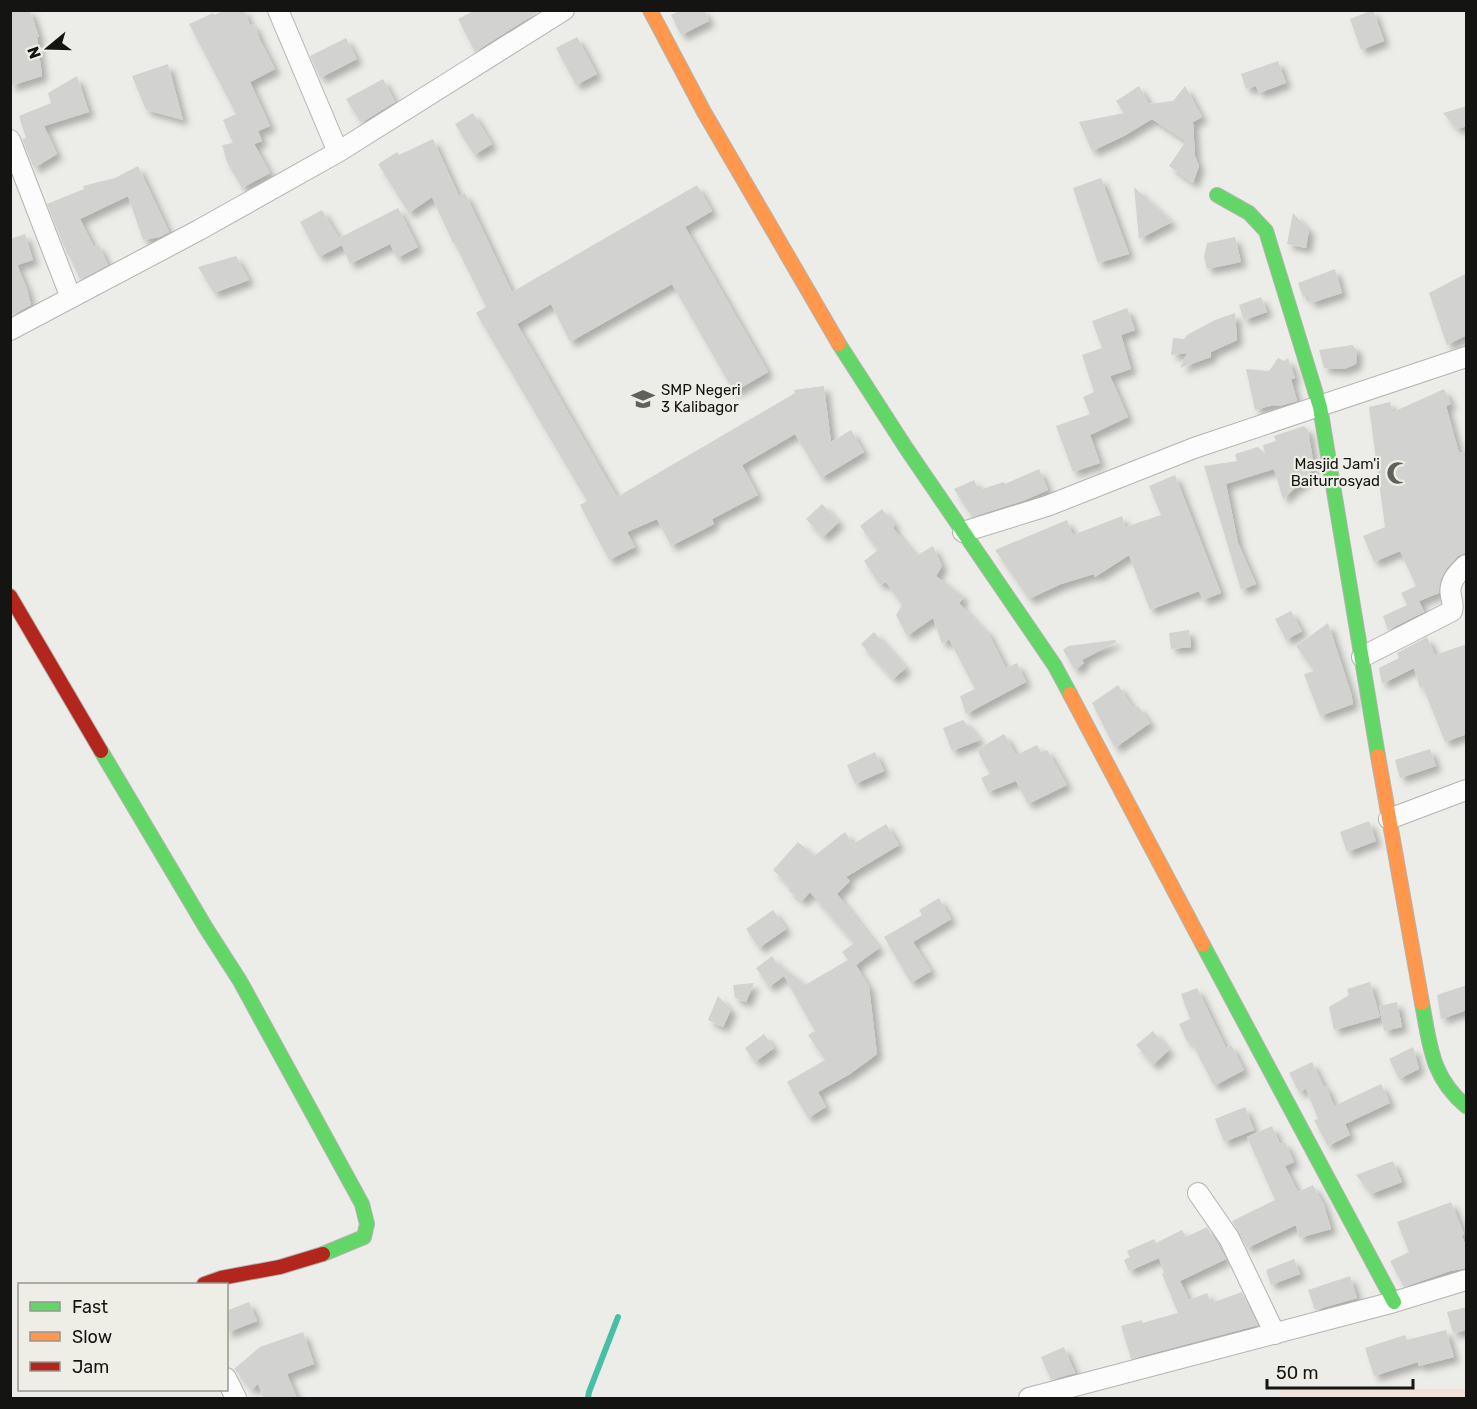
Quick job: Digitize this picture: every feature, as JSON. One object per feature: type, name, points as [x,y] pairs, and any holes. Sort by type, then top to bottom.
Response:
[{"type":"street","points":[[278,10],[338,152]]},
{"type":"street","points":[[10,330],[338,152],[564,10]]},
{"type":"street","points":[[650,10],[704,112],[803,284],[894,429],[1054,666],[1394,1302]]},
{"type":"street","points":[[10,140],[71,298]]},
{"type":"street","points":[[1217,195],[1245,209],[1259,220],[1266,231],[1320,407],[1389,819],[1432,1058],[1441,1081],[1450,1094],[1467,1106]]},
{"type":"street","points":[[963,532],[1047,506],[1194,448],[1467,357]]},
{"type":"street","points":[[1362,657],[1452,612],[1454,607],[1450,592],[1451,584],[1453,578],[1467,565]]},
{"type":"street","points":[[10,596],[206,928],[240,981],[352,1185],[368,1219],[369,1227],[364,1237],[346,1247],[206,1283]]},
{"type":"street","points":[[1389,819],[1467,790]]},
{"type":"street","points":[[1198,1193],[1228,1238],[1275,1334]]},
{"type":"street","points":[[1029,1398],[1394,1302],[1467,1280]]},
{"type":"street","points":[[228,1382],[236,1398]]},
{"type":"shaded area","points":[[1280,1388],[1466,1389],[1466,1398],[1280,1398]]},
{"type":"building","points":[[10,10],[30,10],[39,37],[37,37],[42,76],[10,86]]},
{"type":"building","points":[[226,10],[244,10],[250,25],[254,24],[275,69],[250,82],[270,126],[258,131],[262,141],[254,144],[270,173],[242,188],[227,162],[222,145],[233,143],[223,120],[236,114],[189,24]]},
{"type":"building","points":[[475,10],[541,10],[475,52],[458,19]]},
{"type":"building","points":[[681,10],[704,10],[709,21],[681,35],[671,15]]},
{"type":"building","points":[[1373,10],[1384,41],[1361,50],[1350,19]]},
{"type":"building","points":[[577,37],[597,74],[576,85],[556,48]]},
{"type":"building","points":[[346,38],[357,59],[320,78],[310,56]]},
{"type":"building","points":[[1278,61],[1286,83],[1259,93],[1256,86],[1246,89],[1241,74]]},
{"type":"building","points":[[168,64],[183,120],[146,110],[132,76]]},
{"type":"building","points":[[77,76],[89,112],[44,126],[57,154],[34,168],[22,139],[26,138],[19,116],[51,103],[48,93]]},
{"type":"building","points":[[383,79],[395,102],[361,123],[346,99]]},
{"type":"building","points":[[1139,86],[1149,104],[1173,101],[1185,86],[1202,117],[1193,122],[1195,156],[1199,166],[1193,183],[1169,166],[1186,141],[1152,119],[1124,136],[1092,151],[1079,122],[1124,113],[1116,101]]},
{"type":"building","points":[[1467,106],[1467,126],[1457,129],[1443,113]]},
{"type":"building","points":[[473,113],[492,144],[474,155],[455,124]]},
{"type":"building","points":[[433,139],[459,196],[465,193],[512,292],[697,185],[712,211],[685,227],[768,372],[734,392],[672,284],[570,342],[551,304],[517,324],[617,497],[795,393],[794,390],[824,386],[831,442],[851,430],[864,452],[821,478],[795,434],[742,465],[758,495],[712,519],[714,524],[671,546],[657,519],[627,532],[635,547],[609,560],[580,505],[587,501],[476,313],[486,307],[432,197],[409,213],[378,164],[397,152],[399,155]]},
{"type":"building","points":[[138,166],[169,232],[160,237],[143,240],[128,196],[80,219],[94,247],[98,244],[108,265],[80,280],[47,204],[84,189],[83,186],[115,178]]},
{"type":"building","points":[[1101,178],[1129,254],[1098,263],[1073,188]]},
{"type":"building","points":[[1134,187],[1172,222],[1139,239]]},
{"type":"building","points":[[398,208],[418,247],[397,258],[390,244],[350,264],[342,245],[319,257],[300,222],[322,210],[339,238]]},
{"type":"building","points":[[1293,213],[1309,230],[1306,248],[1287,244]]},
{"type":"building","points":[[25,234],[33,260],[17,265],[31,305],[10,316],[10,239]]},
{"type":"building","points":[[1235,237],[1241,262],[1207,269],[1204,257],[1207,243]]},
{"type":"building","points":[[236,256],[249,280],[214,293],[198,267]]},
{"type":"building","points":[[1335,269],[1342,293],[1311,303],[1308,295],[1303,297],[1298,283]]},
{"type":"building","points":[[1467,273],[1467,335],[1447,345],[1429,293]]},
{"type":"building","points":[[1261,297],[1267,312],[1244,320],[1239,305]]},
{"type":"building","points":[[1127,308],[1135,330],[1121,335],[1131,369],[1110,376],[1128,417],[1090,435],[1100,463],[1073,472],[1056,426],[1090,414],[1083,397],[1094,392],[1082,355],[1102,348],[1092,321]]},
{"type":"building","points":[[1235,313],[1237,340],[1211,352],[1211,357],[1180,368],[1187,353],[1171,355],[1173,338],[1184,339],[1187,335],[1215,320]]},
{"type":"building","points":[[1353,345],[1357,351],[1356,364],[1344,369],[1324,368],[1319,350]]},
{"type":"building","points":[[1278,358],[1285,361],[1288,358],[1295,378],[1291,379],[1297,401],[1255,410],[1246,369],[1269,371]]},
{"type":"building","points":[[1444,389],[1451,404],[1446,406],[1459,453],[1467,452],[1467,553],[1458,556],[1447,568],[1441,579],[1439,593],[1419,601],[1424,612],[1388,630],[1383,616],[1407,605],[1401,593],[1416,586],[1400,551],[1374,562],[1363,536],[1385,527],[1369,407],[1390,402],[1393,412]]},
{"type":"building","points":[[1304,426],[1308,430],[1314,466],[1300,486],[1297,486],[1283,499],[1274,469],[1226,484],[1238,543],[1256,584],[1241,590],[1204,466],[1237,461],[1235,454],[1258,447],[1265,454],[1263,445],[1276,441],[1274,436]]},
{"type":"building","points":[[1039,469],[1048,490],[972,517],[954,489],[974,480],[979,490],[1004,482],[1005,484]]},
{"type":"building","points":[[1175,475],[1221,593],[1203,600],[1199,591],[1150,610],[1129,555],[1095,577],[1094,574],[1061,584],[1029,599],[995,550],[1067,520],[1073,535],[1122,516],[1125,527],[1161,515],[1149,486]]},
{"type":"building","points":[[822,504],[839,522],[823,537],[806,519]]},
{"type":"building","points":[[882,509],[895,525],[893,528],[916,556],[933,546],[942,566],[936,576],[964,597],[959,603],[984,630],[986,629],[1006,668],[1017,663],[1026,682],[966,714],[960,696],[975,689],[949,639],[942,644],[933,618],[907,636],[896,615],[902,605],[886,582],[880,585],[864,561],[878,550],[860,526]]},
{"type":"building","points":[[1291,611],[1302,631],[1286,640],[1275,619]]},
{"type":"building","points":[[1328,623],[1353,704],[1320,716],[1304,674],[1314,671],[1296,646]]},
{"type":"building","points":[[1189,630],[1191,647],[1171,649],[1169,633]]},
{"type":"building","points":[[874,632],[906,668],[893,679],[861,644]]},
{"type":"building","points":[[1427,637],[1435,655],[1467,644],[1467,734],[1445,742],[1423,687],[1420,688],[1414,668],[1382,684],[1379,668],[1399,658],[1397,653]]},
{"type":"building","points":[[1115,640],[1116,642],[1082,660],[1084,663],[1075,670],[1063,650],[1068,646]]},
{"type":"building","points":[[1118,685],[1134,709],[1138,706],[1150,723],[1115,748],[1092,703]]},
{"type":"building","points":[[963,720],[980,740],[952,751],[943,728]]},
{"type":"building","points":[[1004,734],[1016,755],[1037,745],[1041,752],[1047,750],[1067,785],[1028,804],[1016,781],[988,792],[981,778],[990,774],[978,749]]},
{"type":"building","points":[[1430,749],[1436,766],[1400,778],[1395,760]]},
{"type":"building","points":[[875,752],[884,771],[855,784],[847,765]]},
{"type":"building","points":[[1369,821],[1376,841],[1347,852],[1340,832]]},
{"type":"building","points":[[886,824],[899,845],[846,877],[850,881],[837,894],[879,948],[856,965],[869,987],[877,1054],[850,1074],[818,1092],[826,1107],[808,1118],[787,1082],[825,1060],[808,1035],[815,1031],[784,976],[769,987],[756,968],[772,956],[776,962],[805,985],[848,960],[842,952],[854,943],[810,892],[802,901],[788,890],[791,887],[773,870],[798,842],[814,856],[845,832],[853,844]]},
{"type":"building","points":[[939,898],[951,919],[913,942],[931,971],[911,983],[884,937],[922,915],[919,910]]},
{"type":"building","points":[[773,910],[786,929],[759,948],[746,929]]},
{"type":"building","points":[[1370,982],[1380,1017],[1334,1030],[1329,1007],[1349,995],[1347,989]]},
{"type":"building","points":[[754,983],[746,1002],[735,998],[733,985]]},
{"type":"building","points":[[1467,985],[1467,1010],[1441,1019],[1437,995]]},
{"type":"building","points":[[1197,988],[1226,1048],[1231,1045],[1244,1070],[1214,1086],[1191,1041],[1188,1043],[1179,1024],[1190,1019],[1181,994]]},
{"type":"building","points":[[718,996],[731,1010],[723,1027],[708,1020]]},
{"type":"building","points":[[1397,1002],[1402,1027],[1384,1031],[1379,1006]]},
{"type":"building","points":[[1153,1031],[1169,1050],[1153,1065],[1136,1045]]},
{"type":"building","points":[[764,1034],[774,1048],[755,1062],[745,1048]]},
{"type":"building","points":[[1413,1047],[1419,1069],[1399,1079],[1389,1059]]},
{"type":"building","points":[[1312,1062],[1334,1106],[1381,1084],[1390,1103],[1345,1124],[1350,1135],[1328,1146],[1314,1120],[1318,1119],[1306,1089],[1299,1092],[1289,1073]]},
{"type":"building","points":[[1245,1107],[1254,1130],[1224,1142],[1215,1119]]},
{"type":"building","points":[[1272,1126],[1280,1144],[1285,1142],[1294,1162],[1285,1166],[1298,1192],[1313,1185],[1324,1205],[1331,1229],[1299,1238],[1296,1225],[1247,1248],[1232,1221],[1275,1200],[1247,1137]]},
{"type":"building","points":[[1393,1161],[1402,1182],[1371,1194],[1356,1175]]},
{"type":"building","points":[[1451,1202],[1464,1234],[1462,1235],[1467,1251],[1467,1268],[1450,1271],[1404,1287],[1390,1261],[1409,1252],[1397,1222]]},
{"type":"building","points":[[1207,1227],[1226,1259],[1180,1281],[1189,1300],[1207,1293],[1211,1303],[1242,1292],[1258,1325],[1131,1359],[1121,1326],[1178,1313],[1162,1274],[1164,1273],[1159,1258],[1129,1271],[1124,1260],[1130,1257],[1127,1251],[1154,1239],[1156,1243],[1182,1230],[1186,1237]]},
{"type":"building","points":[[1294,1259],[1300,1274],[1271,1285],[1266,1270]]},
{"type":"building","points":[[1350,1276],[1357,1298],[1315,1310],[1308,1290]]},
{"type":"building","points":[[249,1302],[257,1321],[228,1332],[228,1310]]},
{"type":"building","points":[[1467,1307],[1467,1330],[1453,1333],[1447,1312]]},
{"type":"building","points":[[1446,1330],[1454,1357],[1419,1366],[1418,1362],[1374,1376],[1365,1348],[1405,1335],[1407,1340]]},
{"type":"building","points":[[303,1332],[314,1364],[287,1374],[297,1398],[264,1398],[258,1384],[251,1390],[234,1369],[260,1347]]},
{"type":"building","points":[[1064,1347],[1075,1373],[1051,1380],[1041,1357]]},
{"type":"waterway","points":[[588,1398],[618,1317]]},
{"type":"traffic: fast","points":[[1217,195],[1249,213],[1266,231],[1320,407],[1378,756]]},
{"type":"traffic: fast","points":[[839,344],[906,448],[1055,666],[1070,694]]},
{"type":"traffic: fast","points":[[101,751],[240,981],[362,1204],[367,1224],[364,1237],[323,1254]]},
{"type":"traffic: fast","points":[[1203,945],[1394,1302]]},
{"type":"traffic: fast","points":[[1422,1003],[1430,1046],[1439,1072],[1445,1084],[1466,1106]]},
{"type":"traffic: slow","points":[[650,10],[704,112],[839,344]]},
{"type":"traffic: slow","points":[[1070,694],[1203,945]]},
{"type":"traffic: slow","points":[[1378,756],[1422,1003]]},
{"type":"traffic: jam","points":[[10,596],[101,751]]},
{"type":"traffic: jam","points":[[207,1283],[221,1278],[280,1267],[323,1254]]},
{"type":"place","name":"SMP Negeri 3 Kalibagor","points":[[643,399]]},
{"type":"place","name":"Masjid Jam'i Baiturrosyad","points":[[1398,473]]}]
